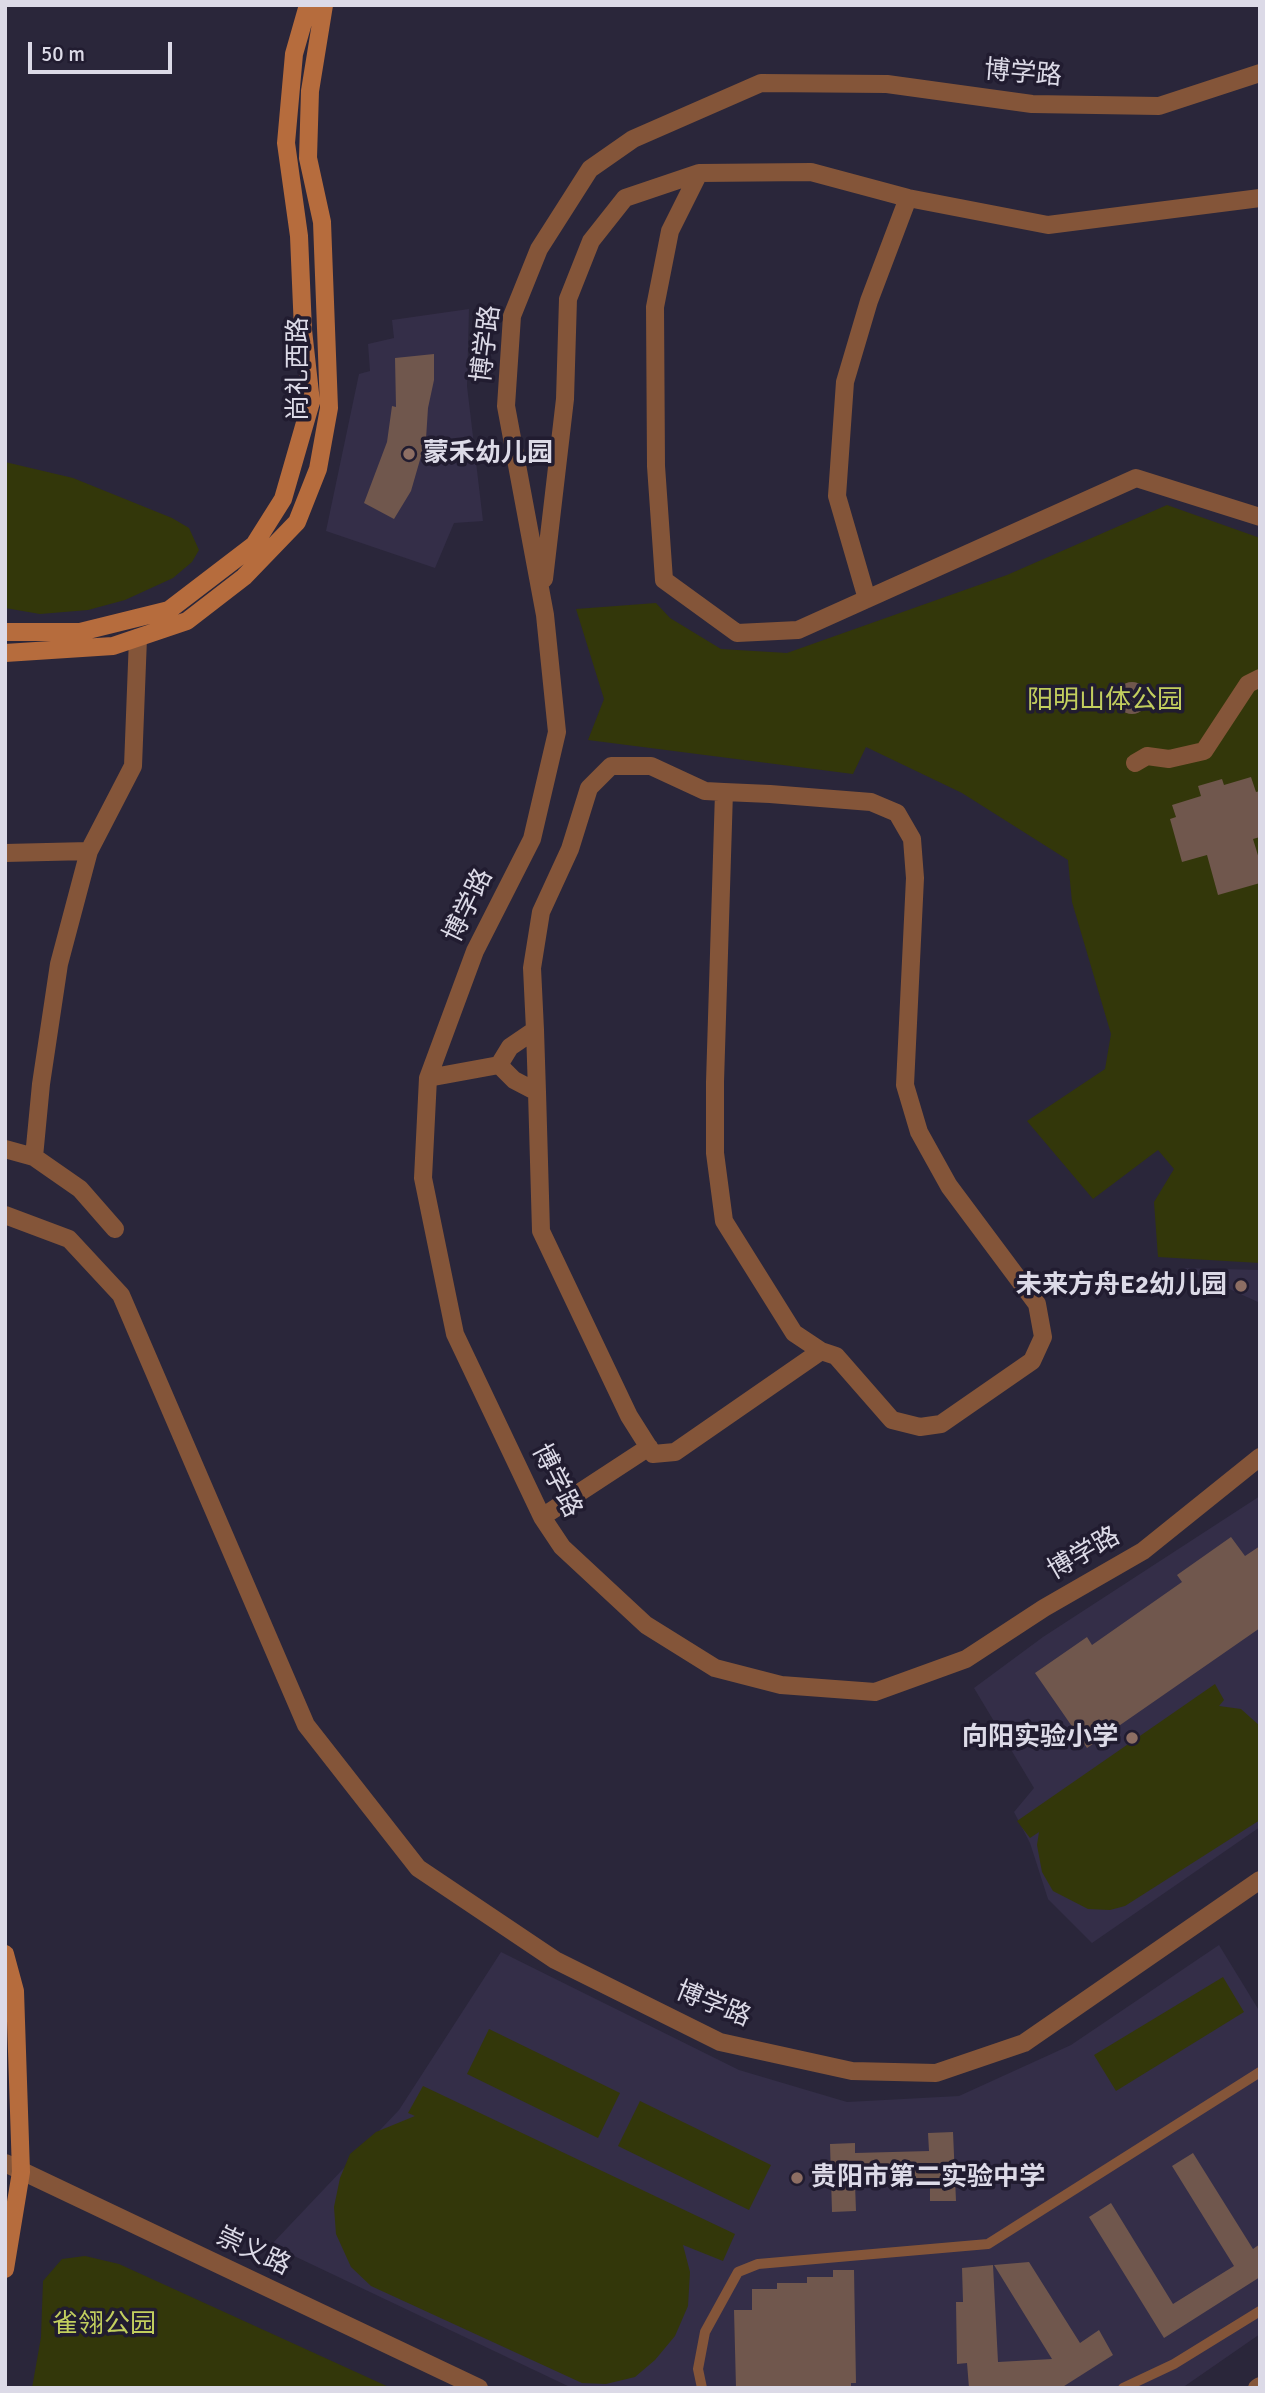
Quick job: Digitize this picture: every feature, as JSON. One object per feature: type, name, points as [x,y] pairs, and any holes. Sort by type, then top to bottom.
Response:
[{"type":"street","name":"尚礼西路","points":[[5,632],[80,632],[169,610],[254,545],[283,499],[311,402],[303,330],[299,236],[286,143],[294,54],[308,5]]},
{"type":"street","name":"尚礼西路","points":[[5,653],[113,646],[187,621],[244,577],[297,522],[318,469],[329,408],[322,222],[308,158],[310,91],[324,5]]},
{"type":"street","name":"博学路","points":[[1260,73],[1159,106],[1032,104],[887,84],[761,83],[633,139],[590,169],[539,249],[512,316],[506,406],[542,596],[557,732],[531,839],[475,951],[428,1078],[423,1178],[455,1334],[542,1517],[562,1547],[646,1625],[715,1668],[781,1685],[875,1692],[966,1659],[1044,1608],[1143,1551],[1260,1457]]},
{"type":"street","points":[[542,596],[565,399],[568,299],[592,241],[625,198],[699,173],[811,172],[908,198],[1048,225],[1260,198]]},
{"type":"street","points":[[699,173],[670,231],[655,307],[656,466],[664,580],[737,633],[798,630],[1136,478],[1260,517]]},
{"type":"street","points":[[867,599],[837,496],[845,382],[869,301],[908,198]]},
{"type":"street","points":[[34,1157],[41,1084],[59,964],[89,850],[133,766],[138,638]]},
{"type":"street","points":[[1135,762],[1147,756],[1169,759],[1204,751],[1248,684],[1260,678]]},
{"type":"street","points":[[724,792],[715,1153],[724,1221],[760,1284],[794,1333],[821,1352],[836,1356],[892,1420],[920,1427],[941,1424],[987,1395],[1032,1361],[1044,1337],[1037,1304],[949,1186],[919,1132],[905,1085],[915,878],[912,839],[897,813],[871,802],[724,792],[705,791],[651,766],[611,766],[589,788],[570,849],[541,912],[532,968],[541,1231],[629,1416],[653,1454],[675,1451],[821,1352]]},
{"type":"street","points":[[5,853],[89,850]]},
{"type":"street","points":[[428,1078],[499,1065],[510,1047],[535,1030]]},
{"type":"street","points":[[499,1065],[514,1080],[537,1092]]},
{"type":"street","points":[[5,1149],[34,1157],[80,1189],[115,1229]]},
{"type":"street","name":"博学路","points":[[5,1215],[68,1239],[121,1295],[306,1725],[418,1868],[555,1960],[720,2042],[852,2070],[936,2073],[1024,2043],[1260,1880]]},
{"type":"street","points":[[542,1517],[649,1447]]},
{"type":"street","points":[[5,1954],[15,1991],[21,2172],[5,2269]]},
{"type":"street","name":"崇义路","points":[[5,2163],[479,2388]]},
{"type":"lane","points":[[702,2388],[698,2369],[705,2332],[738,2272],[758,2264],[988,2245],[1260,2072]]},
{"type":"lane","points":[[1123,2388],[1174,2364],[1260,2311]]},
{"type":"shaded area","name":"蒙禾幼儿园","points":[[469,309],[467,386],[483,521],[454,523],[435,568],[326,531],[359,374],[370,371],[368,344],[394,338],[392,320]]},
{"type":"shaded area","name":"未来方舟E2幼儿园","points":[[1183,1268],[1260,1270],[1260,1304],[1258,1302]]},
{"type":"shaded area","name":"向阳实验小学","points":[[1260,1496],[1260,1827],[1092,1943],[1048,1899],[1030,1843],[1014,1812],[1034,1788],[974,1688],[1043,1637]]},
{"type":"shaded area","name":"贵阳市第二实验中学","points":[[1219,1945],[1260,2012],[1260,2334],[1182,2388],[572,2388],[271,2245],[399,2110],[501,1952],[739,2070],[847,2102],[959,2096],[1071,2045]]},
{"type":"green space","points":[[5,462],[73,478],[172,518],[189,528],[199,550],[192,562],[173,578],[125,600],[88,610],[40,614],[5,608]]},
{"type":"green space","name":"阳明山体公园","points":[[1167,505],[1260,538],[1260,1263],[1158,1257],[1154,1202],[1174,1169],[1158,1150],[1093,1199],[1027,1121],[1105,1069],[1111,1034],[1072,902],[1068,860],[962,793],[866,747],[853,774],[588,740],[604,699],[576,609],[656,603],[670,618],[721,649],[787,653],[1007,575]]},
{"type":"green space","points":[[1215,1684],[1224,1700],[1219,1706],[1241,1709],[1260,1726],[1260,1820],[1125,1906],[1110,1910],[1088,1909],[1053,1891],[1042,1872],[1037,1845],[1039,1832],[1030,1838],[1017,1821]]},
{"type":"green space","points":[[1223,1977],[1244,2012],[1116,2091],[1094,2055]]},
{"type":"green space","points":[[489,2029],[620,2093],[598,2138],[467,2074]]},
{"type":"green space","points":[[423,2086],[735,2234],[723,2261],[683,2245],[690,2272],[688,2306],[675,2336],[655,2360],[635,2377],[606,2384],[582,2383],[371,2286],[351,2267],[336,2234],[334,2207],[340,2178],[350,2154],[376,2132],[415,2116],[408,2113]]},
{"type":"green space","points":[[640,2101],[771,2165],[749,2210],[618,2146]]},
{"type":"green space","name":"雀翎公园","points":[[85,2256],[119,2264],[391,2388],[32,2388],[41,2337],[43,2281],[62,2259]]},
{"type":"building","points":[[434,354],[434,380],[428,408],[426,439],[411,491],[394,519],[364,503],[387,442],[392,406],[396,407],[395,358]]},
{"type":"building","points":[[1132,682],[1143,687],[1148,698],[1143,709],[1132,714],[1121,709],[1116,698],[1121,687]]},
{"type":"building","points":[[1251,777],[1256,792],[1260,791],[1260,837],[1253,839],[1260,862],[1260,883],[1218,895],[1207,855],[1182,862],[1170,819],[1176,817],[1172,805],[1201,796],[1198,786],[1222,779],[1224,785]]},
{"type":"building","points":[[1231,1537],[1245,1556],[1260,1546],[1260,1628],[1087,1748],[1035,1673],[1087,1637],[1092,1645],[1182,1582],[1177,1575]]},
{"type":"building","points":[[953,2132],[956,2201],[930,2201],[930,2181],[855,2184],[856,2211],[832,2212],[830,2144],[855,2143],[855,2153],[929,2151],[928,2133]]},
{"type":"building","points":[[1193,2153],[1253,2249],[1260,2244],[1260,2277],[1164,2338],[1089,2217],[1111,2203],[1173,2304],[1234,2266],[1172,2166]]},
{"type":"building","points":[[1029,2262],[1080,2343],[1099,2330],[1113,2355],[1061,2388],[969,2388],[967,2363],[957,2364],[956,2302],[963,2302],[962,2268],[993,2265],[998,2362],[1052,2359],[994,2265]]},
{"type":"building","points":[[833,2270],[854,2270],[856,2383],[851,2383],[851,2388],[736,2388],[734,2310],[752,2310],[752,2289],[777,2289],[777,2283],[807,2283],[807,2277],[833,2277]]},
{"type":"place","name":"蒙禾幼儿园","points":[[409,454]]},
{"type":"place","name":"未来方舟E2幼儿园","points":[[1241,1286]]},
{"type":"place","name":"向阳实验小学","points":[[1132,1738]]},
{"type":"place","name":"贵阳市第二实验中学","points":[[797,2178]]}]
